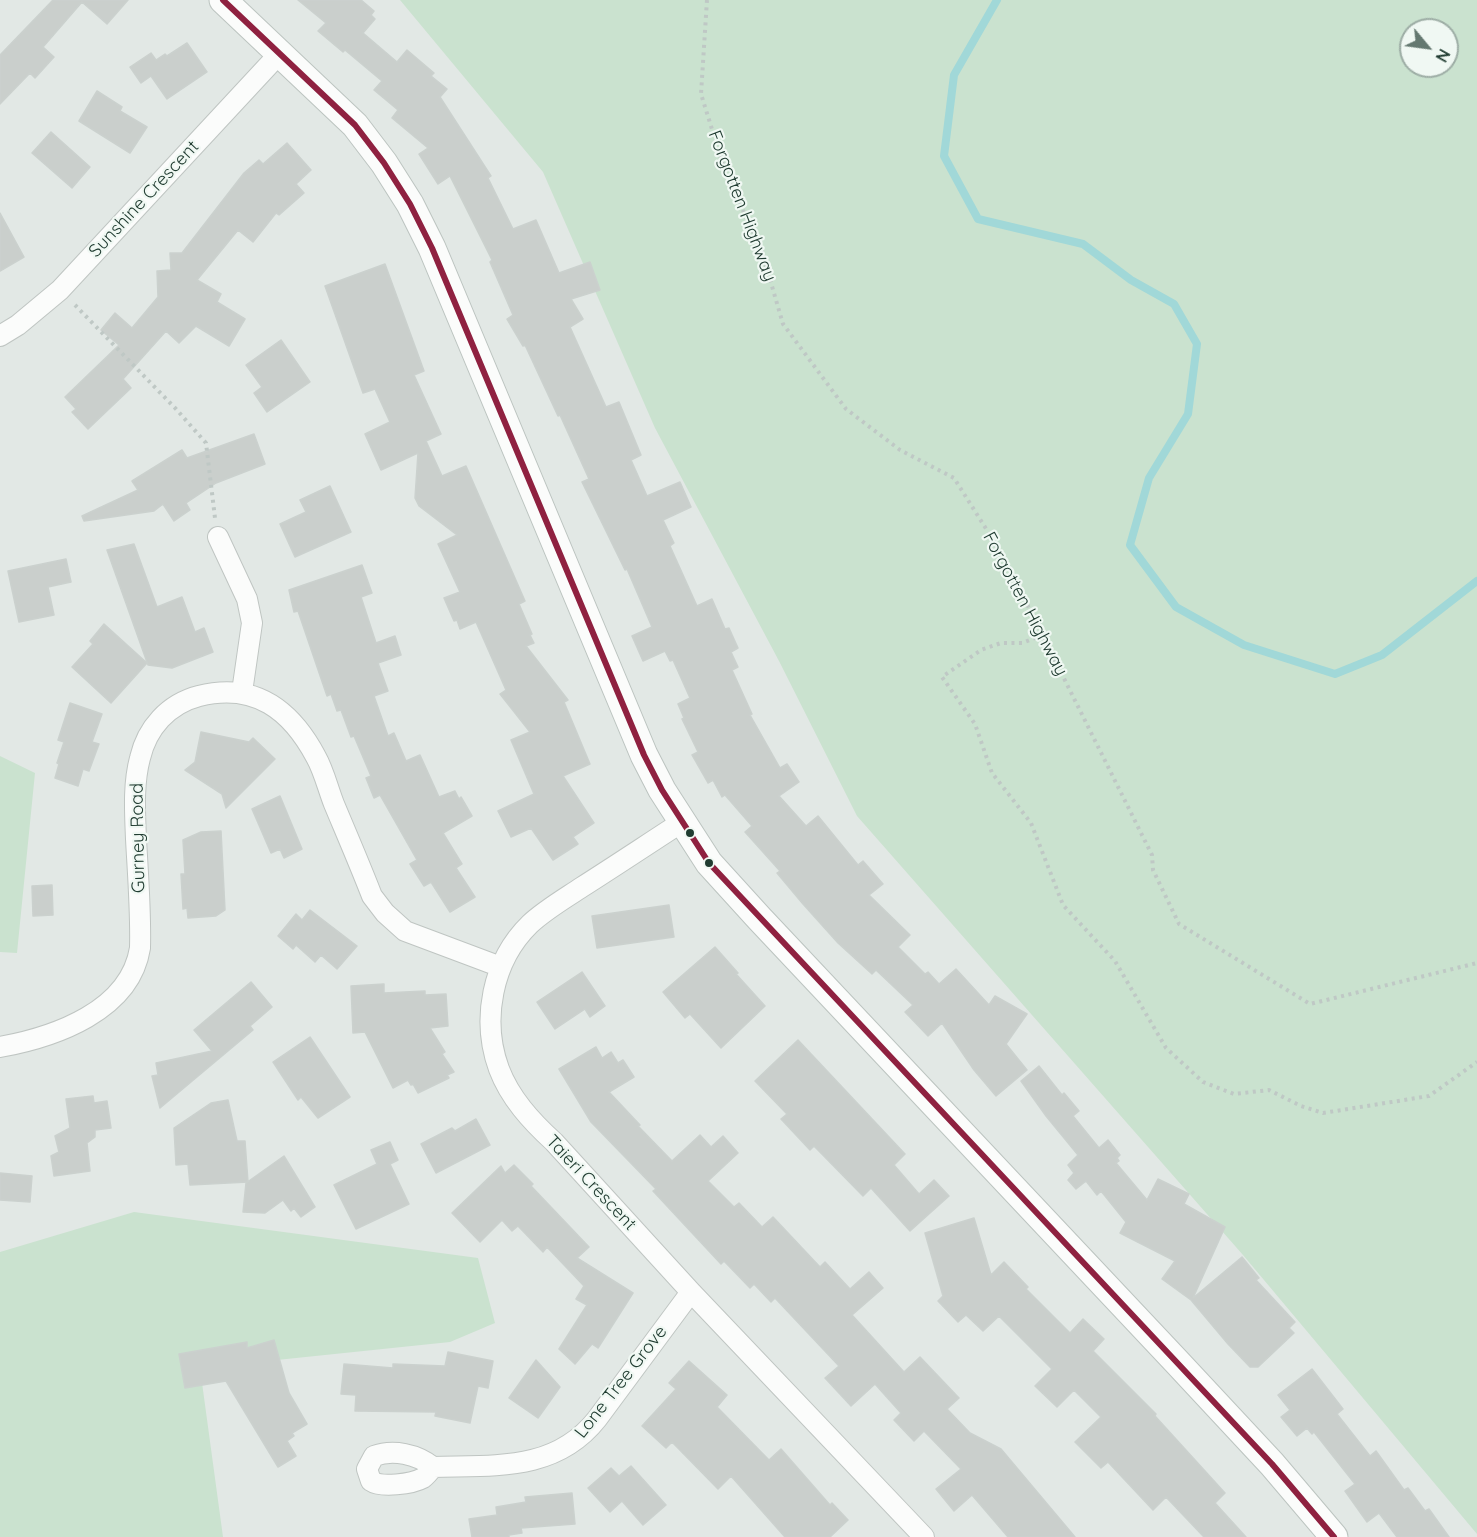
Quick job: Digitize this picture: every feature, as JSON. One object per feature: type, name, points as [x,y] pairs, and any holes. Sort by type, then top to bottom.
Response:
[{"type":"street","points":[[223,0],[355,125],[384,163],[410,204],[432,248],[644,755],[662,790],[709,863],[1272,1464],[1334,1537]]},
{"type":"street","name":"Sunshine Crescent","points":[[0,336],[18,326],[60,290],[280,53]]},
{"type":"street","points":[[218,537],[247,599],[252,623],[242,692]]},
{"type":"street","name":"Gurney Road","points":[[0,1047],[60,1032],[99,1010],[128,982],[138,960],[140,948],[136,785],[140,758],[146,739],[156,722],[171,708],[187,699],[216,693],[242,692],[272,704],[283,712],[300,732],[317,759],[372,896],[389,917],[405,932],[501,967]]},
{"type":"street","name":"Taieri Crescent","points":[[682,822],[540,915],[519,937],[501,967],[492,1000],[491,1035],[499,1069],[512,1094],[531,1120],[924,1537]]},
{"type":"street","name":"Lone Tree Grove","points":[[433,1467],[492,1465],[538,1460],[570,1445],[591,1427],[691,1292]]},
{"type":"path","name":"Forgotten Highway","points":[[707,0],[701,94],[725,171],[762,252],[783,324],[846,409],[900,450],[954,478],[1002,554],[1043,635],[1152,855],[1153,870],[1179,924],[1310,1004],[1477,963]]},
{"type":"path","points":[[60,290],[206,443],[218,537]]},
{"type":"path","points":[[1043,635],[1022,643],[1001,643],[981,650],[942,677],[975,724],[992,772],[1031,823],[1064,905],[1115,961],[1166,1048],[1203,1082],[1234,1094],[1269,1090],[1301,1106],[1323,1113],[1429,1096],[1477,1062]]},
{"type":"green space","points":[[400,0],[1477,0],[1477,1534],[1243,1255],[857,816],[779,661],[655,428],[543,172]]},
{"type":"green space","points":[[0,756],[35,773],[17,953],[0,952]]},
{"type":"green space","points":[[134,1212],[478,1258],[495,1323],[450,1342],[200,1368],[223,1537],[0,1537],[0,1252]]},
{"type":"building","points":[[53,0],[128,0],[107,24],[82,2],[43,47],[54,57],[35,78],[30,73],[0,104],[0,55]]},
{"type":"building","points":[[298,0],[361,0],[374,11],[371,15],[375,19],[363,33],[397,62],[407,50],[434,73],[431,76],[447,89],[440,97],[491,176],[488,178],[513,229],[536,220],[559,273],[590,262],[600,290],[571,299],[583,319],[570,327],[606,407],[619,402],[641,455],[631,460],[647,496],[680,482],[691,507],[663,520],[674,543],[670,546],[697,606],[712,599],[725,629],[729,628],[738,648],[731,652],[738,667],[732,670],[752,714],[750,715],[780,768],[787,764],[799,782],[779,796],[806,826],[818,816],[858,865],[863,861],[883,884],[869,895],[910,935],[898,947],[925,974],[928,972],[939,984],[956,969],[989,1005],[995,996],[1027,1014],[1006,1044],[1027,1070],[996,1096],[974,1070],[942,1023],[928,1036],[905,1012],[913,1005],[876,970],[872,974],[838,943],[777,873],[780,871],[745,832],[752,826],[725,795],[722,797],[713,780],[708,783],[692,755],[698,752],[682,719],[684,718],[678,704],[690,698],[673,660],[670,661],[665,651],[643,661],[632,636],[652,627],[627,569],[625,570],[582,482],[589,479],[560,415],[558,416],[525,345],[523,346],[507,319],[513,315],[490,262],[492,260],[450,176],[438,184],[419,154],[428,148],[392,118],[398,110],[374,90],[382,81],[318,31],[326,23]]},
{"type":"building","points":[[187,43],[207,72],[167,99],[151,76],[141,83],[130,67],[151,53],[156,60]]},
{"type":"building","points":[[97,91],[122,107],[120,111],[147,127],[130,153],[79,121]]},
{"type":"building","points":[[51,132],[90,167],[72,188],[32,153]]},
{"type":"building","points":[[287,143],[311,170],[296,184],[304,193],[279,215],[276,213],[253,242],[238,230],[197,280],[221,294],[217,302],[245,319],[229,346],[196,326],[179,343],[166,331],[123,379],[131,388],[88,429],[72,412],[76,409],[65,397],[119,345],[101,330],[115,313],[132,328],[158,297],[157,271],[171,270],[170,253],[182,253],[244,173],[259,160],[263,164]]},
{"type":"building","points":[[0,213],[24,257],[0,271]]},
{"type":"building","points":[[385,264],[424,371],[414,375],[441,434],[426,441],[442,476],[466,466],[525,601],[519,604],[534,643],[526,646],[568,700],[564,702],[590,764],[563,776],[594,823],[573,837],[578,844],[553,860],[531,828],[511,837],[498,811],[534,794],[511,740],[530,732],[500,694],[506,690],[476,622],[460,629],[444,598],[460,592],[438,544],[457,535],[419,506],[415,498],[418,453],[381,470],[365,434],[390,422],[375,389],[363,393],[325,286]]},
{"type":"building","points":[[281,340],[310,382],[267,412],[254,393],[262,387],[246,365]]},
{"type":"building","points":[[254,434],[265,464],[216,483],[186,503],[190,510],[174,521],[163,504],[154,511],[84,521],[82,516],[138,490],[132,481],[182,450],[187,458]]},
{"type":"building","points":[[330,486],[351,532],[295,557],[280,524],[306,512],[300,500]]},
{"type":"building","points":[[134,544],[157,607],[182,597],[195,632],[204,628],[213,652],[172,668],[148,665],[107,550]]},
{"type":"building","points":[[66,559],[71,582],[48,587],[54,615],[19,622],[8,571]]},
{"type":"building","points":[[362,565],[372,593],[361,597],[376,643],[395,636],[401,655],[378,663],[388,691],[374,696],[388,736],[394,733],[406,761],[420,755],[439,797],[455,791],[472,816],[443,833],[462,864],[456,868],[475,897],[450,912],[431,882],[424,886],[410,864],[417,860],[380,795],[374,798],[366,778],[371,776],[354,736],[351,737],[341,710],[337,711],[331,694],[327,696],[298,611],[294,612],[289,590]]},
{"type":"building","points":[[104,624],[147,663],[111,703],[72,667],[93,644],[90,641]]},
{"type":"building","points":[[70,703],[102,714],[92,742],[99,744],[89,771],[83,769],[78,786],[55,778],[64,742],[58,740]]},
{"type":"building","points":[[201,732],[249,742],[253,738],[275,759],[226,808],[222,794],[185,770],[195,762]]},
{"type":"building","points":[[280,796],[302,849],[284,858],[280,849],[271,853],[252,809]]},
{"type":"building","points":[[221,831],[225,910],[216,916],[188,918],[187,908],[183,909],[181,874],[185,874],[183,840],[201,832]]},
{"type":"building","points":[[52,885],[53,915],[33,916],[32,886]]},
{"type":"building","points":[[669,905],[674,937],[597,948],[592,916]]},
{"type":"building","points":[[310,910],[357,946],[337,969],[321,955],[315,962],[296,945],[293,949],[278,936],[296,914],[302,920]]},
{"type":"building","points":[[715,947],[765,1006],[721,1048],[690,1014],[685,1018],[663,992]]},
{"type":"building","points":[[582,972],[605,1006],[590,1017],[585,1009],[555,1029],[537,1002]]},
{"type":"building","points":[[251,982],[272,1007],[250,1026],[253,1030],[160,1108],[152,1076],[158,1075],[156,1063],[212,1051],[194,1030]]},
{"type":"building","points":[[384,984],[384,993],[425,991],[425,995],[446,994],[448,1026],[430,1028],[445,1052],[442,1054],[454,1072],[447,1075],[449,1078],[418,1093],[408,1080],[393,1088],[365,1032],[353,1033],[351,986]]},
{"type":"building","points":[[310,1037],[350,1097],[318,1118],[301,1097],[298,1100],[273,1062]]},
{"type":"building","points":[[798,1040],[905,1154],[894,1165],[919,1194],[934,1180],[949,1196],[910,1231],[871,1188],[863,1196],[814,1146],[810,1150],[781,1119],[787,1114],[755,1081]]},
{"type":"building","points":[[596,1047],[602,1058],[611,1052],[618,1063],[623,1060],[634,1077],[609,1092],[672,1161],[700,1135],[711,1147],[723,1136],[738,1153],[708,1181],[734,1207],[739,1203],[762,1227],[773,1217],[820,1267],[825,1262],[850,1289],[869,1272],[883,1288],[852,1315],[904,1372],[920,1357],[959,1398],[947,1409],[970,1433],[1001,1449],[1075,1537],[1008,1537],[972,1495],[954,1511],[936,1489],[961,1469],[924,1431],[914,1441],[894,1420],[901,1413],[875,1384],[851,1406],[825,1378],[839,1366],[775,1298],[771,1302],[754,1284],[750,1288],[724,1261],[721,1264],[653,1191],[656,1189],[591,1122],[559,1069]]},
{"type":"building","points":[[1039,1066],[1062,1095],[1064,1093],[1079,1111],[1073,1116],[1099,1148],[1108,1140],[1120,1155],[1116,1163],[1147,1200],[1158,1179],[1189,1194],[1184,1204],[1225,1227],[1193,1298],[1242,1257],[1259,1278],[1256,1280],[1295,1322],[1289,1328],[1294,1333],[1258,1367],[1250,1367],[1191,1300],[1162,1279],[1175,1261],[1120,1233],[1126,1222],[1101,1191],[1097,1195],[1086,1181],[1076,1189],[1068,1180],[1074,1173],[1068,1165],[1078,1155],[1021,1081]]},
{"type":"building","points":[[93,1096],[94,1103],[107,1101],[111,1128],[95,1130],[95,1137],[87,1143],[90,1171],[54,1176],[51,1156],[59,1152],[55,1136],[70,1128],[66,1099]]},
{"type":"building","points":[[228,1100],[237,1141],[245,1141],[248,1182],[190,1185],[188,1164],[176,1165],[174,1128],[211,1103]]},
{"type":"building","points":[[476,1119],[490,1145],[436,1173],[421,1144],[452,1128],[455,1131]]},
{"type":"building","points":[[390,1142],[398,1160],[390,1164],[409,1204],[356,1229],[334,1185],[377,1164],[371,1150]]},
{"type":"building","points":[[284,1156],[315,1207],[301,1217],[294,1208],[291,1211],[283,1200],[265,1213],[243,1212],[246,1183]]},
{"type":"building","points":[[514,1165],[589,1247],[577,1258],[633,1293],[598,1348],[592,1344],[575,1364],[559,1349],[587,1305],[576,1299],[584,1286],[547,1247],[543,1252],[518,1226],[512,1231],[502,1220],[480,1242],[452,1213],[501,1166],[505,1173]]},
{"type":"building","points":[[0,1173],[32,1176],[30,1202],[0,1200]]},
{"type":"building","points":[[974,1218],[991,1275],[1004,1262],[1028,1287],[1026,1289],[1070,1333],[1083,1319],[1104,1339],[1093,1351],[1156,1414],[1155,1416],[1225,1493],[1215,1503],[1246,1537],[1204,1537],[1166,1497],[1153,1510],[1108,1462],[1101,1468],[1075,1442],[1101,1417],[1074,1390],[1057,1407],[1035,1386],[1052,1369],[999,1316],[983,1331],[966,1315],[958,1322],[938,1301],[943,1296],[925,1233]]},
{"type":"building","points":[[274,1340],[289,1393],[307,1424],[292,1433],[294,1436],[287,1441],[296,1456],[278,1467],[226,1381],[185,1388],[179,1354],[247,1342],[247,1348]]},
{"type":"building","points":[[448,1352],[493,1361],[488,1388],[478,1386],[470,1423],[435,1416],[436,1412],[355,1411],[356,1395],[341,1394],[344,1364],[393,1368],[393,1364],[445,1366]]},
{"type":"building","points":[[536,1360],[560,1387],[538,1418],[509,1398]]},
{"type":"building","points":[[689,1361],[727,1395],[717,1407],[769,1460],[781,1449],[830,1505],[832,1503],[848,1520],[830,1537],[785,1537],[731,1476],[718,1489],[672,1442],[666,1448],[642,1426],[676,1389],[669,1383]]},
{"type":"building","points":[[1312,1369],[1343,1409],[1337,1414],[1370,1456],[1376,1451],[1404,1490],[1408,1488],[1425,1511],[1429,1509],[1449,1537],[1397,1537],[1379,1513],[1367,1522],[1345,1491],[1355,1484],[1314,1432],[1312,1434],[1307,1428],[1297,1436],[1281,1417],[1290,1410],[1278,1395]]},
{"type":"building","points":[[631,1466],[666,1505],[643,1525],[622,1501],[610,1512],[588,1488],[611,1468],[619,1476]]},
{"type":"building","points":[[572,1493],[575,1524],[521,1528],[522,1533],[509,1535],[509,1537],[472,1537],[469,1519],[497,1515],[496,1507],[526,1502],[525,1497]]},
{"type":"waterway","points":[[997,0],[954,75],[944,156],[978,219],[1083,244],[1131,280],[1174,304],[1197,344],[1188,414],[1149,478],[1130,545],[1176,607],[1244,645],[1335,674],[1382,655],[1477,581]]},
{"type":"transit line","points":[[223,0],[355,125],[384,163],[410,204],[432,248],[644,755],[662,790],[709,863],[1272,1464],[1334,1537]]}]
